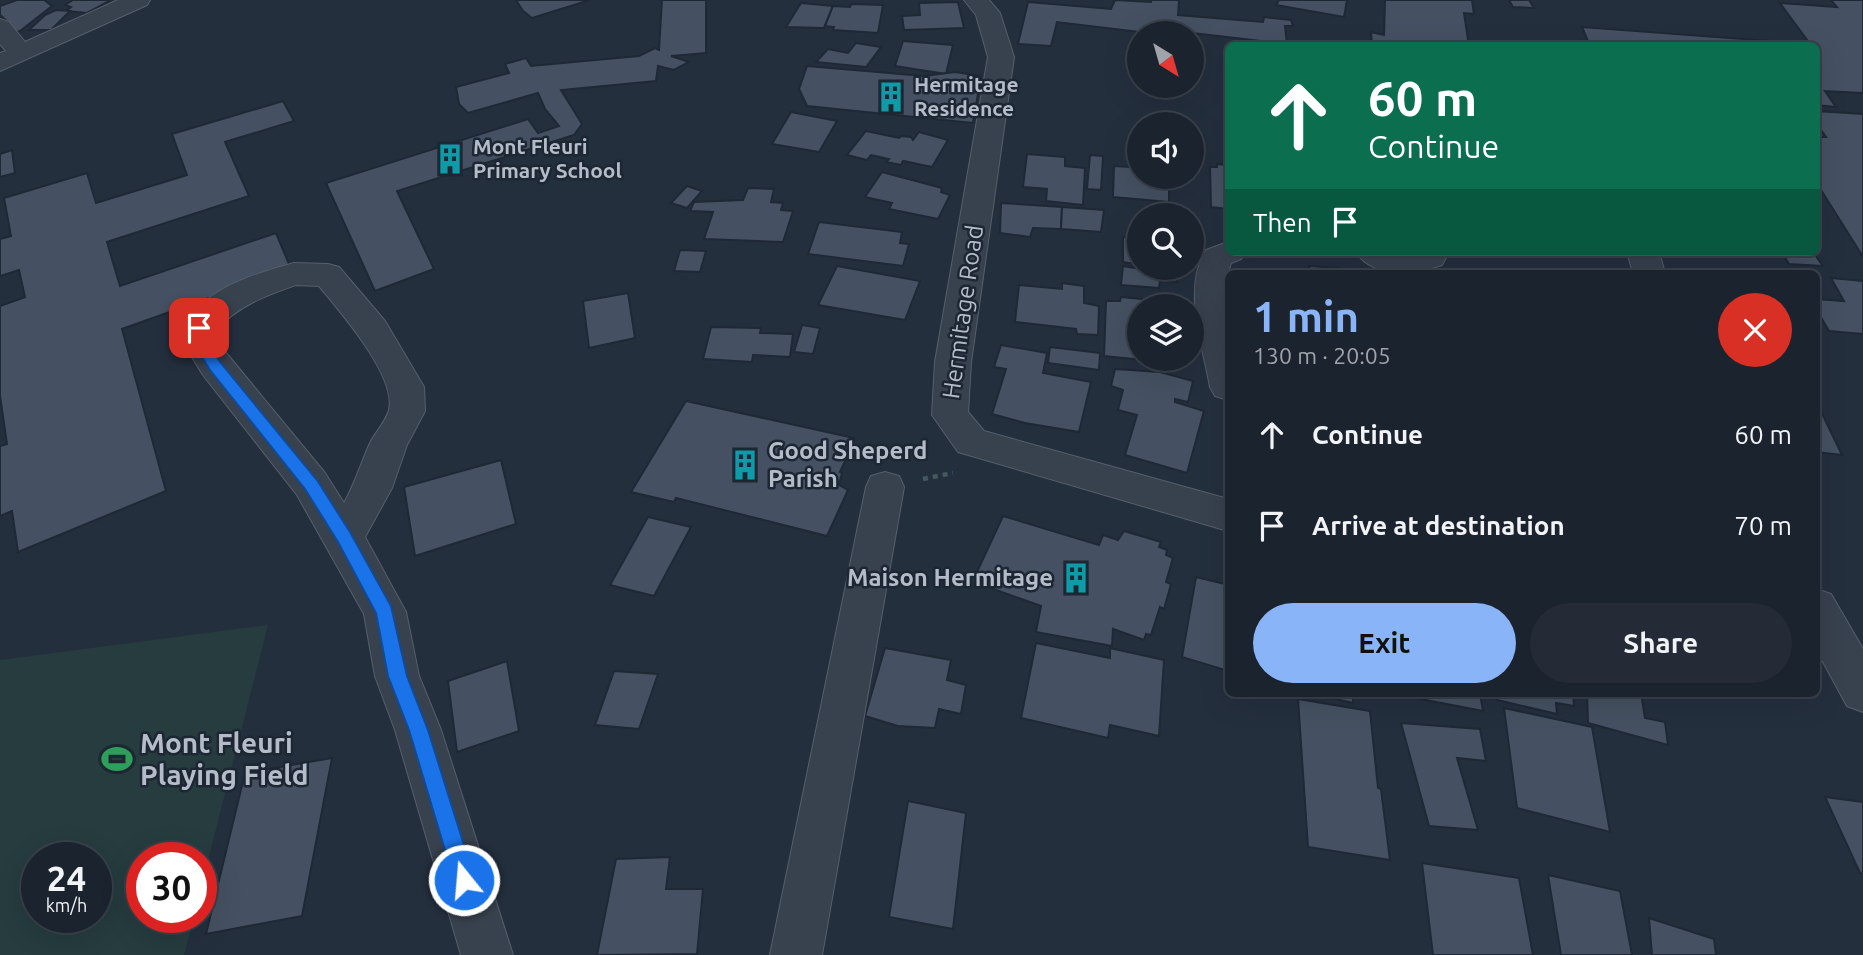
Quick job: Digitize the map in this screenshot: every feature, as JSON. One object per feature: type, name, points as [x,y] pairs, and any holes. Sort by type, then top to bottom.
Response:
[{"type":"street","points":[[0,27],[11,58],[138,0]]},
{"type":"street","name":"Hermitage Road","points":[[971,442],[950,415],[951,391],[1000,57],[988,13],[976,0]]},
{"type":"street","points":[[1225,254],[1217,257],[1211,270],[1225,370]]},
{"type":"street","points":[[1380,256],[1391,262],[1414,265],[1432,256]]},
{"type":"street","points":[[344,537],[373,488],[388,445],[407,411],[406,387],[393,359],[373,328],[328,275],[294,274],[242,292],[218,307],[199,328],[201,344],[215,366],[311,484],[385,612],[397,676],[418,730],[487,955]]},
{"type":"street","points":[[971,442],[1225,514]]},
{"type":"street","points":[[796,955],[885,487]]},
{"type":"street","points":[[1820,615],[1849,675]]},
{"type":"path","points":[[885,487],[953,472],[971,442]]},
{"type":"green space","name":"Mont Fleuri Playing Field","points":[[268,625],[213,842],[126,842],[126,933],[190,933],[184,955],[0,955],[0,660]]},
{"type":"building","points":[[17,0],[44,0],[52,6],[20,31],[13,33],[4,22],[7,21],[0,15],[0,6]]},
{"type":"building","points":[[73,0],[111,0],[87,13],[66,11],[71,7],[65,5]]},
{"type":"building","points":[[516,0],[590,0],[532,18]]},
{"type":"building","name":"Mont Fleuri Primary School","points":[[662,0],[706,0],[706,53],[671,56],[689,62],[674,70],[658,66],[656,81],[561,90],[582,124],[574,135],[397,191],[434,269],[375,291],[326,183],[528,119],[538,133],[559,126],[545,109],[538,93],[468,113],[459,104],[456,87],[509,73],[505,64],[526,58],[531,66],[639,56],[655,48],[659,50]]},
{"type":"building","points":[[1115,0],[1179,0],[1178,15],[1263,22],[1264,17],[1291,20],[1293,26],[1285,26],[1287,42],[1270,42],[1204,34],[1204,21],[1127,21],[1127,30],[1057,22],[1051,46],[1018,44],[1028,2],[1111,9]]},
{"type":"building","points":[[1279,0],[1347,0],[1344,17],[1276,5]]},
{"type":"building","points":[[1385,0],[1472,0],[1474,14],[1464,13],[1468,42],[1372,42],[1371,32],[1384,35]]},
{"type":"building","points":[[1509,0],[1529,0],[1534,8],[1513,7]]},
{"type":"building","points":[[1831,0],[1863,0],[1863,93],[1825,91],[1836,107],[1820,105],[1820,42],[1809,42],[1780,3],[1837,7]]},
{"type":"building","points":[[958,2],[964,28],[904,30],[902,16],[920,15],[919,3]]},
{"type":"building","points":[[801,3],[833,6],[824,28],[786,27]]},
{"type":"building","points":[[851,4],[883,5],[878,33],[833,30],[834,27],[825,26],[833,6],[850,7]]},
{"type":"building","points":[[56,10],[70,11],[51,30],[29,30],[45,15]]},
{"type":"building","points":[[1582,27],[1783,42],[1588,42]]},
{"type":"building","points":[[903,41],[953,45],[946,74],[895,66]]},
{"type":"building","points":[[856,43],[881,47],[866,67],[816,62],[828,49],[848,53]]},
{"type":"building","name":"Hermitage Residence","points":[[807,66],[924,76],[955,72],[981,76],[973,123],[807,106],[799,89]]},
{"type":"building","points":[[283,101],[294,121],[225,142],[249,196],[107,242],[120,286],[276,233],[291,269],[122,329],[166,491],[18,552],[12,511],[0,516],[0,446],[7,444],[0,396],[0,306],[25,297],[19,270],[0,276],[0,239],[11,236],[4,198],[87,173],[96,203],[187,175],[172,134]]},
{"type":"building","points":[[1820,111],[1863,114],[1863,257],[1820,188],[1820,137],[1826,137],[1820,129]]},
{"type":"building","points":[[791,112],[837,121],[819,152],[772,144]]},
{"type":"building","points":[[866,131],[899,138],[911,137],[913,140],[919,132],[948,140],[932,167],[903,161],[901,165],[871,155],[867,160],[847,155]]},
{"type":"building","points":[[12,150],[15,173],[0,177],[0,154]]},
{"type":"building","points":[[1027,154],[1065,157],[1065,166],[1085,168],[1083,205],[1046,201],[1047,189],[1023,187]]},
{"type":"building","points":[[1090,155],[1103,156],[1101,190],[1087,189]]},
{"type":"building","points":[[1217,164],[1225,165],[1225,209],[1211,207],[1210,167],[1217,167]]},
{"type":"building","points":[[1114,166],[1127,167],[1127,189],[1169,189],[1169,202],[1113,197]]},
{"type":"building","points":[[882,172],[942,188],[941,192],[950,195],[938,219],[889,209],[892,203],[865,197]]},
{"type":"building","points":[[687,186],[702,191],[687,208],[671,203]]},
{"type":"building","points":[[748,188],[774,189],[771,202],[783,203],[781,210],[793,211],[783,242],[704,239],[713,212],[690,211],[694,202],[743,200]]},
{"type":"building","points":[[1001,203],[1062,207],[1061,229],[1033,228],[1030,237],[1000,233]]},
{"type":"building","points":[[1062,207],[1104,210],[1101,232],[1061,229]]},
{"type":"building","points":[[819,222],[902,232],[900,243],[909,244],[903,266],[808,254]]},
{"type":"building","points":[[1123,237],[1127,238],[1127,263],[1123,262]]},
{"type":"building","points":[[680,250],[706,251],[700,272],[674,271]]},
{"type":"building","points":[[1784,256],[1816,256],[1823,266],[1789,264]]},
{"type":"building","points":[[837,266],[920,281],[905,320],[818,305]]},
{"type":"building","points":[[1123,266],[1127,267],[1127,280],[1177,280],[1177,282],[1160,281],[1159,288],[1121,285]]},
{"type":"building","points":[[1309,266],[1338,270],[1310,270]]},
{"type":"building","points":[[1831,278],[1863,281],[1863,334],[1829,331],[1820,316],[1820,299],[1844,301]]},
{"type":"building","points":[[1062,283],[1084,286],[1084,303],[1099,306],[1098,335],[1077,334],[1076,329],[1015,322],[1019,285],[1062,289]]},
{"type":"building","points":[[628,293],[635,338],[589,348],[583,301]]},
{"type":"building","points":[[1121,297],[1127,298],[1127,358],[1104,356],[1106,301],[1120,301]]},
{"type":"building","points":[[802,325],[820,328],[813,354],[794,352]]},
{"type":"building","points":[[711,327],[761,328],[760,333],[793,334],[790,357],[753,355],[752,362],[703,359]]},
{"type":"building","points":[[1001,345],[1047,353],[1043,373],[1091,382],[1079,432],[1025,423],[992,414],[1006,369],[994,367]]},
{"type":"building","points":[[1050,347],[1100,353],[1099,370],[1048,363]]},
{"type":"building","points":[[1115,369],[1160,372],[1193,381],[1188,402],[1175,399],[1175,402],[1204,411],[1187,473],[1125,455],[1137,415],[1118,410],[1123,390],[1111,386]]},
{"type":"building","name":"Good Sheperd Parish","points":[[686,401],[854,438],[840,472],[839,485],[848,490],[827,536],[676,498],[674,502],[631,492]]},
{"type":"building","points":[[1820,409],[1842,455],[1820,452]]},
{"type":"building","points":[[501,460],[516,524],[415,556],[404,487]]},
{"type":"building","name":"Maison Hermitage","points":[[1003,516],[1099,545],[1103,535],[1118,540],[1124,531],[1161,542],[1159,547],[1167,550],[1166,555],[1173,558],[1166,582],[1171,584],[1164,609],[1160,607],[1151,635],[1146,634],[1144,640],[1113,629],[1112,646],[1036,632],[1041,606],[993,589],[996,583],[976,574]]},
{"type":"building","points":[[648,517],[691,527],[654,596],[610,585]]},
{"type":"building","points":[[1196,577],[1225,584],[1225,670],[1182,657]]},
{"type":"building","points":[[1036,643],[1110,658],[1110,648],[1164,660],[1159,736],[1110,725],[1108,738],[1021,718]]},
{"type":"building","points":[[885,648],[951,660],[947,680],[966,685],[961,714],[939,709],[935,728],[898,726],[865,716]]},
{"type":"building","points":[[507,661],[519,731],[457,752],[448,681]]},
{"type":"building","points":[[614,671],[658,674],[639,729],[595,725]]},
{"type":"building","points":[[1327,697],[1353,697],[1353,703]]},
{"type":"building","points":[[1410,697],[1481,697],[1483,711]]},
{"type":"building","points":[[1497,697],[1573,697],[1574,706],[1556,703],[1557,714],[1497,700]]},
{"type":"building","points":[[1587,697],[1642,697],[1645,718],[1665,722],[1668,745],[1588,723]]},
{"type":"building","points":[[1298,699],[1370,711],[1378,788],[1381,789],[1390,860],[1308,847]]},
{"type":"building","points":[[1504,708],[1592,727],[1610,832],[1517,808]]},
{"type":"building","points":[[1401,723],[1480,729],[1486,761],[1457,758],[1478,830],[1429,826]]},
{"type":"building","points":[[332,758],[302,916],[217,932],[217,889],[245,773]]},
{"type":"building","points":[[1825,797],[1863,802],[1863,874],[1860,873]]},
{"type":"building","points":[[908,801],[966,813],[953,929],[889,917]]},
{"type":"building","points":[[670,857],[666,889],[703,889],[697,954],[597,955],[616,859]]},
{"type":"building","points":[[1422,863],[1519,878],[1533,955],[1433,955]]},
{"type":"building","points":[[1548,875],[1620,891],[1632,955],[1561,955]]},
{"type":"building","points":[[1649,918],[1714,939],[1716,955],[1652,955]]},
{"type":"place","name":"Hermitage Residence","points":[[891,97]]},
{"type":"place","name":"Mont Fleuri Primary School","points":[[450,159]]},
{"type":"place","name":"Good Sheperd Parish","points":[[745,465]]},
{"type":"place","name":"Maison Hermitage","points":[[1076,578]]},
{"type":"place","name":"Mont Fleuri Playing Field","points":[[117,759]]},
{"type":"route","points":[[199,328],[201,344],[215,366],[311,484],[385,612],[397,676],[418,730],[464,880]]}]
